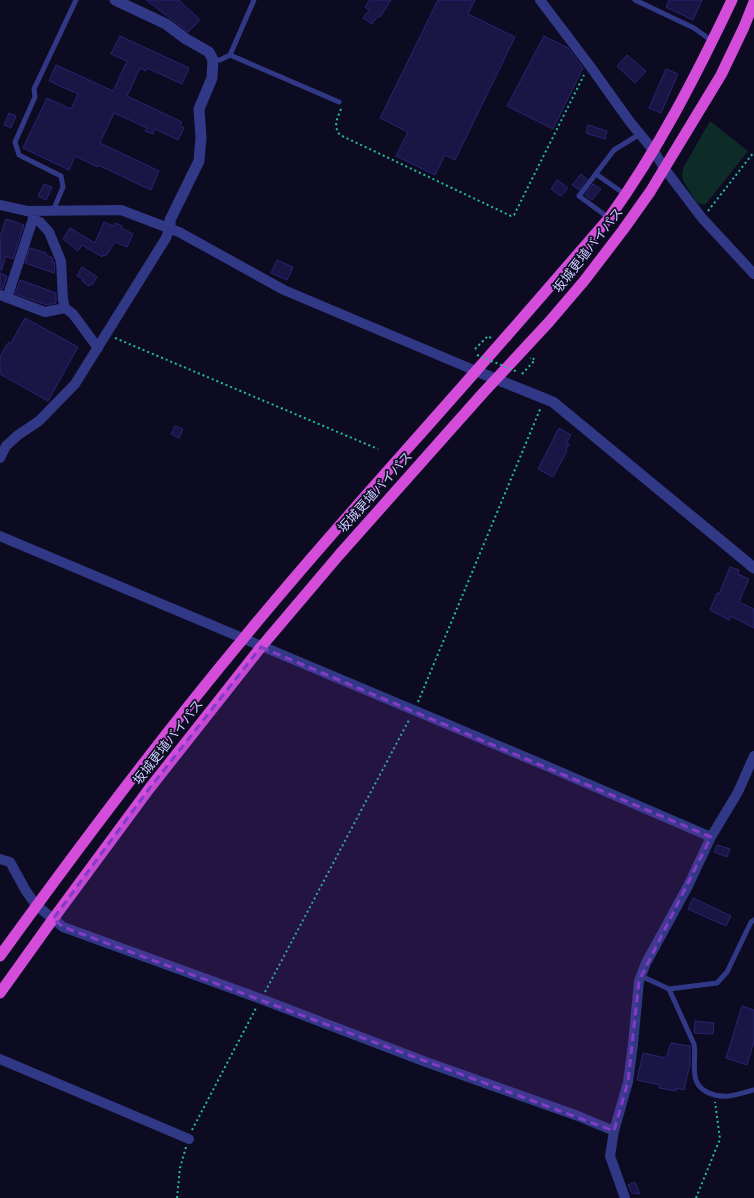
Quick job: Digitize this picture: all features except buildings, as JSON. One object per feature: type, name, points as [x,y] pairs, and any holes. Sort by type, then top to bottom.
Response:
[{"type":"highway","name":"坂城更埴バイパス","points":[[0,956],[36,905],[159,743],[243,638],[392,464],[476,371],[609,218],[654,151],[702,64],[732,0]]},
{"type":"highway","name":"坂城更埴バイパス","points":[[0,993],[148,789],[261,647],[339,555],[584,281],[650,192],[721,75],[754,2]]},
{"type":"street","points":[[541,0],[702,218],[754,274]]},
{"type":"street","points":[[0,458],[6,446],[18,435],[39,421],[75,384],[166,238],[170,227],[170,220],[199,161],[201,137],[199,109],[212,78],[213,60],[209,52],[186,39],[166,24],[118,1]]},
{"type":"street","points":[[0,205],[27,211],[49,232],[61,262],[63,300],[65,308],[73,314],[98,348]]},
{"type":"street","points":[[32,215],[53,211],[121,210],[170,227],[284,290],[553,402],[754,568]]},
{"type":"street","points":[[32,215],[3,296],[45,312],[65,308]]},
{"type":"street","points":[[0,536],[243,638],[261,647],[564,773],[711,837]]},
{"type":"street","points":[[625,1198],[610,1156],[614,1131],[628,1082],[639,981],[646,963],[688,886],[711,837],[738,792],[754,756]]},
{"type":"street","points":[[0,859],[10,862],[26,891],[36,905],[63,927],[261,999],[426,1062],[578,1116],[614,1131]]},
{"type":"street","points":[[0,1059],[189,1139]]},
{"type":"lane","points":[[53,211],[63,187],[60,176],[19,155],[15,142],[35,97],[34,89],[76,0]]},
{"type":"lane","points":[[213,60],[220,60],[230,55],[254,0]]},
{"type":"lane","points":[[635,0],[694,28],[712,41]]},
{"type":"lane","points":[[230,55],[339,102]]},
{"type":"lane","points":[[609,218],[579,196],[614,150],[640,134]]},
{"type":"lane","points":[[596,174],[626,194]]},
{"type":"lane","points":[[641,976],[668,989],[717,983],[728,972],[751,922],[754,920]]},
{"type":"lane","points":[[668,989],[694,1044],[695,1078],[698,1086],[705,1092],[716,1096],[730,1096],[754,1090]]},
{"type":"path","points":[[339,102],[342,106],[335,125],[336,131],[340,135],[511,216],[514,215],[587,69],[590,66]]},
{"type":"path","points":[[702,218],[754,152]]},
{"type":"path","points":[[106,334],[378,449]]},
{"type":"path","points":[[476,349],[488,336],[492,339]]},
{"type":"path","points":[[482,350],[476,355],[518,372],[522,367]]},
{"type":"path","points":[[522,374],[535,360],[531,357],[527,362]]},
{"type":"path","points":[[177,1198],[180,1168],[196,1122],[414,711],[544,398]]},
{"type":"path","points":[[696,1198],[720,1139],[715,1104],[716,1096]]},
{"type":"highlighted area","points":[[261,647],[711,837],[639,981],[628,1082],[614,1131],[63,927],[53,919],[149,789]]},
{"type":"green space","points":[[710,121],[748,151],[706,204],[700,204],[696,201],[682,176],[683,168]]}]
